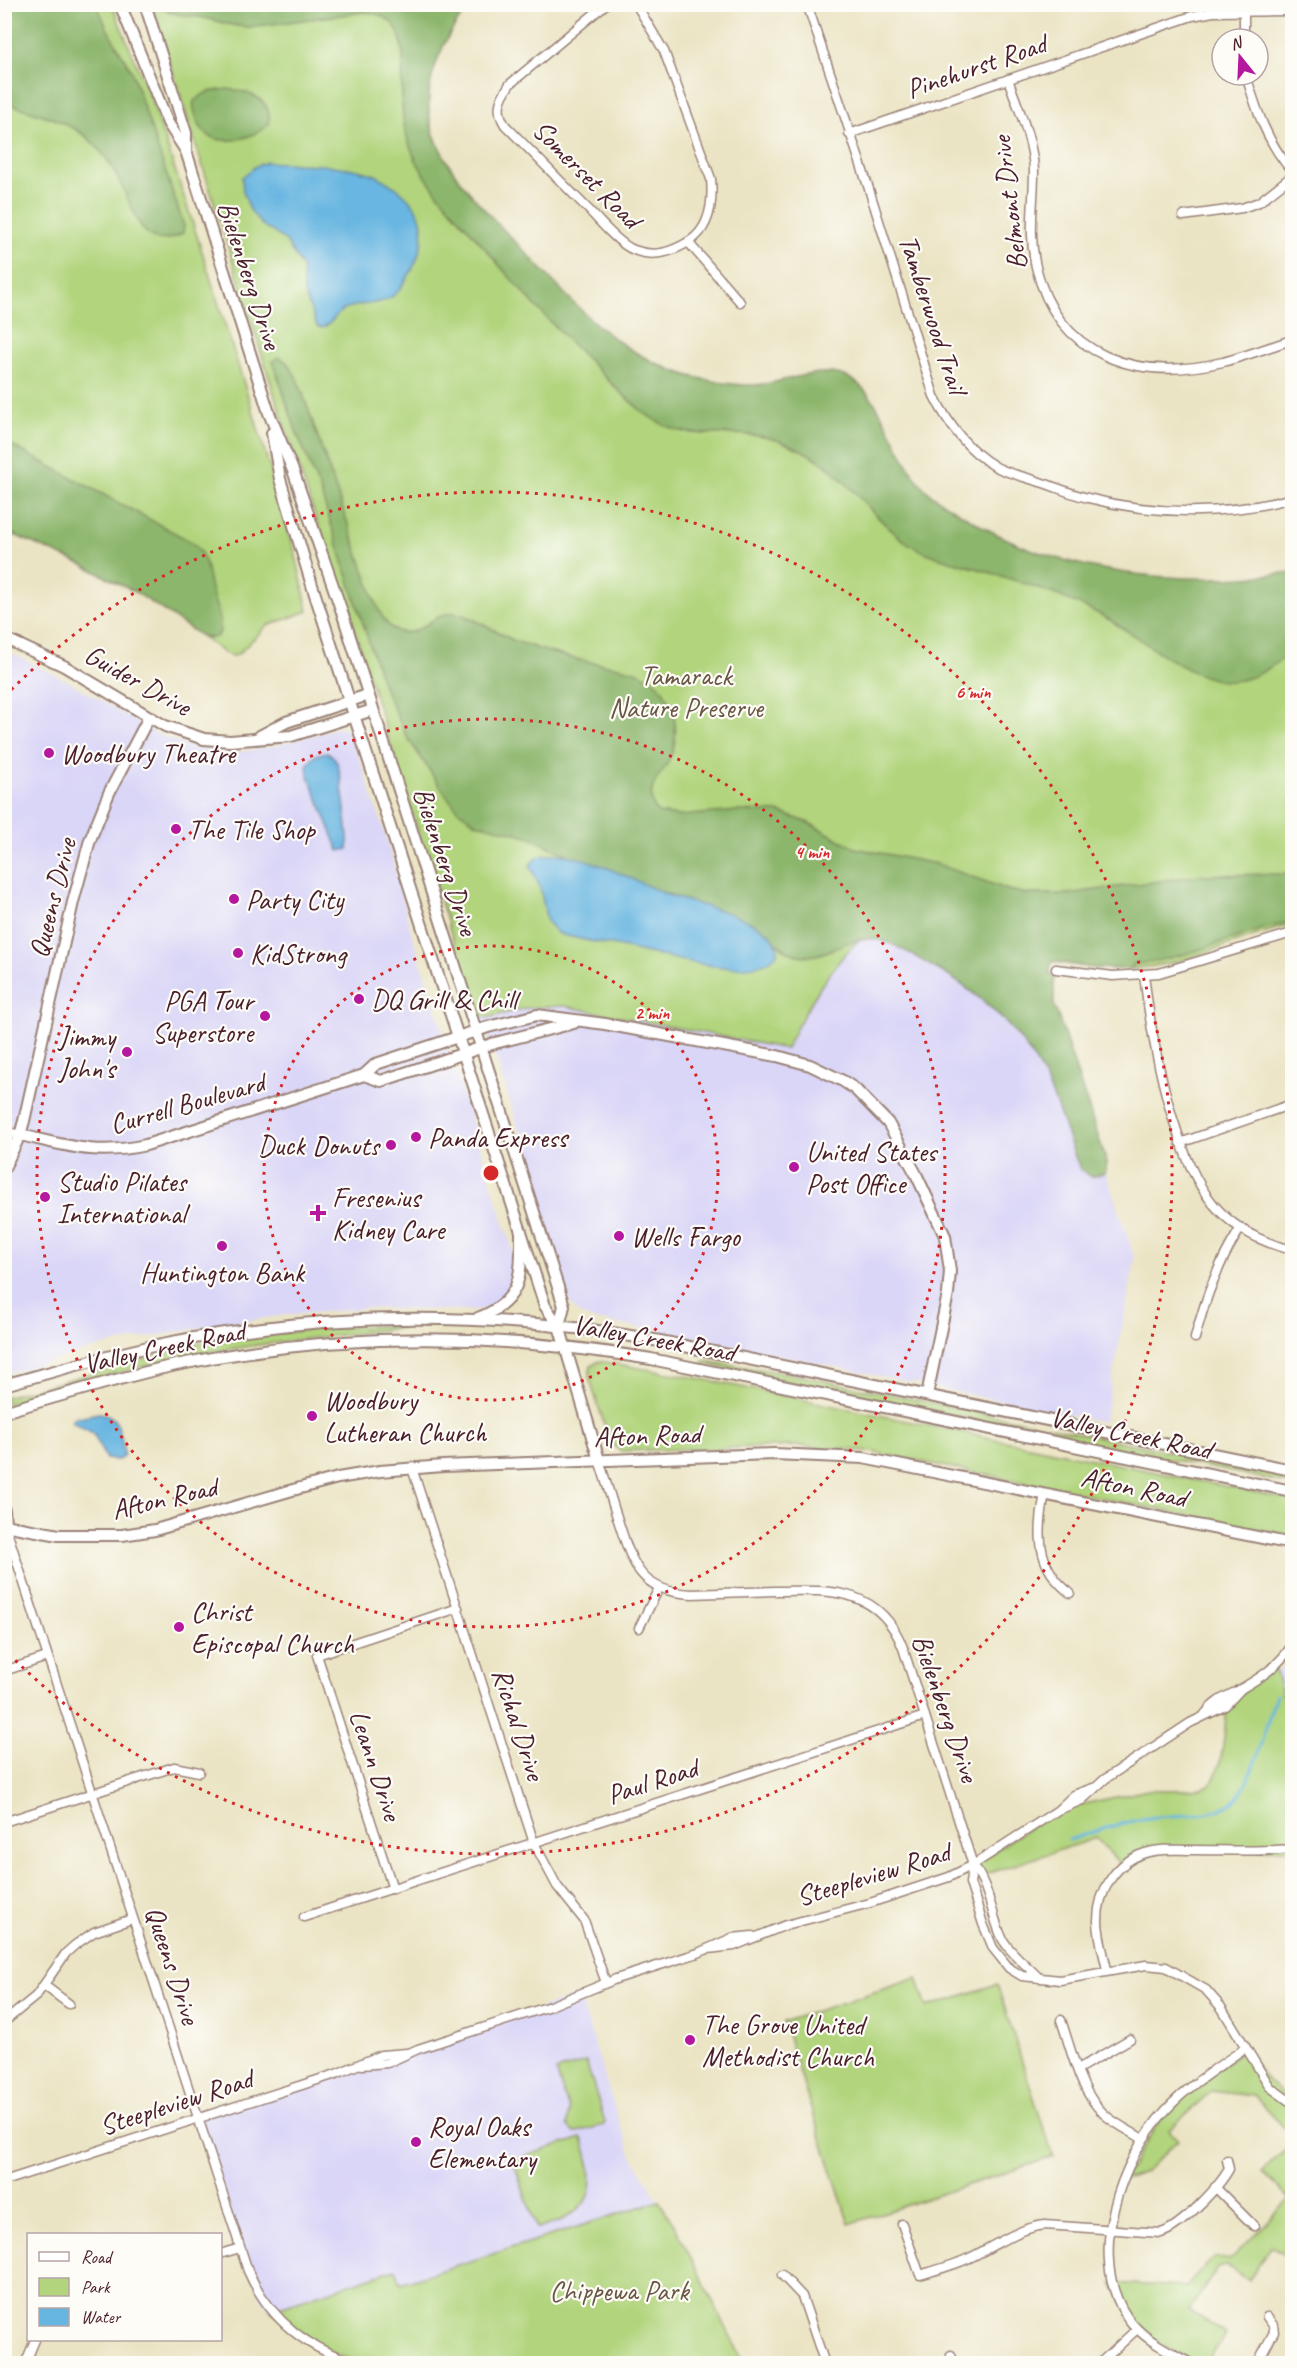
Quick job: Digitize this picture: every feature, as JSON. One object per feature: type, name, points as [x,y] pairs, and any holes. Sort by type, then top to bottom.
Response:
[{"type":"street","name":"Bielenberg Drive","points":[[120,4],[168,123],[186,151],[269,413],[297,483],[373,710],[564,1306],[559,1326]]},
{"type":"street","name":"Bielenberg Drive","points":[[145,4],[186,133],[186,151]]},
{"type":"street","name":"Somerset Road","points":[[606,4],[510,84],[500,100],[501,117],[505,125],[608,229],[631,249],[650,255],[670,252],[696,237],[708,218],[713,199],[711,179],[664,51],[636,4]]},
{"type":"street","name":"Tamberwood Trail","points":[[807,4],[868,186],[934,396],[946,420],[961,439],[997,467],[1086,498],[1122,506],[1186,510],[1218,509],[1254,506],[1293,498]]},
{"type":"street","points":[[1244,8],[1244,27]]},
{"type":"street","name":"Pinehurst Road","points":[[849,134],[1192,16],[1244,8],[1293,11]]},
{"type":"street","name":"Belmont Drive","points":[[1008,79],[1031,149],[1034,171],[1031,213],[1036,266],[1046,297],[1058,319],[1076,339],[1097,353],[1119,362],[1146,368],[1175,369],[1222,362],[1293,340]]},
{"type":"street","points":[[1250,87],[1260,119],[1277,153],[1293,171]]},
{"type":"street","points":[[1183,216],[1242,208],[1259,202],[1293,176]]},
{"type":"street","points":[[688,242],[740,302]]},
{"type":"street","name":"Bielenberg Drive","points":[[269,413],[280,479],[349,701],[545,1306],[559,1326],[631,1559],[641,1575],[659,1588],[670,1592],[692,1594],[825,1590],[858,1599],[878,1610],[897,1634],[973,1865]]},
{"type":"street","name":"Guider Drive","points":[[4,638],[64,666],[149,717],[195,738],[230,741],[291,736],[373,710]]},
{"type":"street","name":"Guider Drive","points":[[255,739],[286,722],[368,695]]},
{"type":"street","name":"Queens Drive","points":[[4,1168],[20,1134],[87,850],[103,806],[149,717]]},
{"type":"street","points":[[1056,969],[1097,975],[1144,975],[1176,969],[1293,933]]},
{"type":"street","points":[[1144,975],[1158,1071],[1188,1166],[1203,1192],[1224,1216],[1240,1229],[1265,1242],[1293,1250]]},
{"type":"street","name":"Currell Boulevard","points":[[20,1134],[85,1150],[122,1150],[146,1145],[364,1075],[376,1064],[457,1037],[537,1015],[645,1031],[777,1056],[810,1065],[843,1081],[877,1111],[900,1141],[945,1236],[949,1254],[948,1294],[927,1395]]},
{"type":"street","name":"Currell Boulevard","points":[[364,1075],[381,1081],[481,1048],[580,1021]]},
{"type":"street","points":[[1180,1143],[1293,1104]]},
{"type":"street","points":[[4,1131],[20,1134]]},
{"type":"street","points":[[1196,1338],[1210,1284],[1240,1229]]},
{"type":"street","points":[[472,1320],[497,1309],[512,1295],[519,1283],[521,1231]]},
{"type":"street","name":"Valley Creek Road","points":[[4,1385],[123,1352],[231,1332],[351,1320],[406,1318],[472,1320],[559,1326],[660,1341],[1293,1470]]},
{"type":"street","name":"Valley Creek Road","points":[[4,1412],[166,1367],[284,1347],[415,1338],[502,1341],[565,1346],[651,1359],[1293,1491]]},
{"type":"street","name":"Afton Road","points":[[5,1525],[80,1537],[141,1533],[338,1478],[412,1468],[774,1454],[882,1461],[1293,1544]]},
{"type":"street","name":"Richal Drive","points":[[412,1468],[534,1843],[557,1886],[584,1920],[606,1983]]},
{"type":"street","points":[[1045,1494],[1040,1529],[1042,1549],[1053,1579],[1070,1593]]},
{"type":"street","name":"Queens Drive","points":[[4,1510],[5,1525],[47,1657],[248,2271],[260,2296],[288,2328],[303,2340],[329,2354],[364,2364]]},
{"type":"street","points":[[639,1628],[659,1588]]},
{"type":"street","name":"Leann Drive","points":[[393,1889],[317,1655],[458,1608]]},
{"type":"street","name":"Steepleview Road","points":[[4,2181],[361,2065],[384,2055],[407,2053],[562,2002],[606,1983],[708,1949],[732,1938],[758,1935],[801,1920],[870,1904],[949,1877],[973,1865],[1058,1810],[1074,1795],[1093,1788],[1204,1715],[1215,1702],[1241,1689],[1274,1667],[1293,1645]]},
{"type":"street","points":[[4,1671],[47,1657]]},
{"type":"street","name":"Paul Road","points":[[304,1917],[925,1716]]},
{"type":"street","points":[[4,1822],[174,1767],[200,1772]]},
{"type":"street","points":[[1107,1970],[1098,1921],[1100,1903],[1103,1891],[1114,1874],[1131,1860],[1142,1854],[1164,1850],[1293,1850]]},
{"type":"street","points":[[973,1865],[970,1883],[993,1948],[1009,1968],[1022,1976],[1060,1980],[1146,1965],[1166,1967],[1206,1990],[1221,2007],[1270,2087],[1293,2103]]},
{"type":"street","points":[[973,1865],[981,1876],[1007,1947],[1039,1978]]},
{"type":"street","points":[[4,2022],[26,2007],[45,1986],[66,1953],[84,1938],[132,1919]]},
{"type":"street","points":[[45,1986],[69,2004]]},
{"type":"street","points":[[1061,2020],[1086,2089],[1101,2112],[1143,2139]]},
{"type":"street","points":[[1078,2069],[1130,2039]]},
{"type":"street","points":[[1193,2364],[1160,2347],[1137,2329],[1128,2318],[1114,2292],[1109,2266],[1110,2229],[1124,2175],[1143,2139],[1178,2098],[1245,2048]]},
{"type":"street","points":[[902,2224],[920,2275],[969,2258],[1003,2239],[1035,2226],[1110,2229],[1155,2234],[1168,2230],[1215,2187],[1229,2169],[1227,2160]]},
{"type":"street","points":[[1215,2187],[1254,2226]]},
{"type":"street","points":[[222,2253],[240,2248]]},
{"type":"street","points":[[782,2275],[801,2293],[825,2364]]},
{"type":"street","points":[[1257,2364],[1275,2332],[1267,2317]]},
{"type":"street","points":[[1099,2364],[1137,2329]]},
{"type":"street","points":[[25,2364],[35,2341]]},
{"type":"shaded area","points":[[5,650],[71,683],[159,735],[193,748],[242,752],[275,746],[337,728],[351,733],[389,846],[410,928],[516,1261],[515,1278],[507,1293],[493,1306],[475,1311],[368,1308],[286,1315],[110,1344],[5,1374]]},
{"type":"shaded area","points":[[861,929],[1045,989],[1135,1260],[1104,1422],[680,1335],[590,1319],[578,1313],[570,1303],[542,1220],[522,1138],[496,1058],[475,1009],[490,1017],[527,1008],[567,1006],[776,1047]]},
{"type":"shaded area","points":[[1292,1658],[1292,1724],[1277,1675],[1274,1676]]},
{"type":"shaded area","name":"Royal Oaks Elementary","points":[[579,1995],[632,2156],[659,2201],[401,2284],[396,2270],[270,2310],[260,2296],[198,2119],[361,2065],[375,2066]]},
{"type":"green space","points":[[5,4],[97,5],[108,30],[132,72],[184,226],[183,233],[166,239],[158,239],[149,235],[139,223],[113,169],[92,142],[62,122],[5,103]]},
{"type":"green space","points":[[4,5],[112,5],[153,104],[253,412],[295,552],[308,611],[267,626],[237,655],[224,653],[141,591],[5,529]]},
{"type":"green space","name":"Tamarack Nature Preserve","points":[[152,5],[464,5],[421,87],[427,138],[460,191],[605,338],[926,497],[999,544],[1110,577],[1257,583],[1292,576],[1292,925],[1186,959],[1153,966],[1119,969],[1085,967],[1052,961],[1045,989],[861,929],[854,941],[860,939],[839,962],[819,990],[786,1049],[564,1006],[527,1008],[487,1018],[480,1015],[475,1009],[352,624],[278,406]]},
{"type":"green space","points":[[161,5],[470,5],[452,30],[433,73],[429,104],[435,138],[456,175],[486,211],[575,304],[612,337],[640,355],[665,367],[714,381],[755,385],[827,373],[849,378],[861,386],[871,398],[915,477],[929,493],[1002,537],[1041,553],[1081,564],[1166,577],[1209,578],[1292,572],[1292,651],[1270,668],[1244,679],[1225,681],[1210,678],[1177,663],[1085,607],[1041,589],[942,559],[906,542],[892,531],[832,470],[797,448],[763,437],[697,434],[673,429],[661,423],[627,399],[581,354],[506,273],[427,179],[414,156],[405,129],[402,108],[402,44],[392,23],[380,15],[364,12],[243,27],[176,14],[167,11]]},
{"type":"green space","points":[[227,89],[250,94],[263,102],[269,115],[269,124],[240,139],[229,140],[209,136],[197,119],[194,101],[207,92]]},
{"type":"green space","points":[[278,357],[288,363],[304,397],[373,596],[387,624],[395,630],[411,632],[445,614],[459,614],[515,641],[576,659],[627,669],[650,678],[665,694],[674,716],[675,727],[673,750],[652,790],[651,797],[658,813],[678,816],[738,811],[778,812],[809,823],[855,848],[937,864],[1008,890],[1027,894],[1067,894],[1202,875],[1292,874],[1292,922],[1252,932],[1194,952],[1133,964],[1132,969],[1092,968],[1052,961],[1049,974],[1054,976],[1054,1004],[1107,1163],[1105,1173],[1091,1177],[1080,1169],[1055,1101],[1041,1072],[1030,1053],[1003,1020],[988,1005],[954,979],[905,951],[889,943],[862,939],[812,956],[801,956],[789,952],[758,926],[569,856],[528,836],[476,823],[460,812],[407,737],[383,686],[320,490],[296,431],[273,362]]},
{"type":"green space","points":[[5,442],[192,542],[206,566],[219,615],[220,631],[217,636],[211,638],[201,636],[137,593],[81,564],[5,531]]},
{"type":"green space","points":[[406,1325],[406,1327],[206,1353],[131,1369],[7,1404],[5,1397],[197,1344],[312,1329]]},
{"type":"green space","points":[[599,1361],[697,1378],[1292,1500],[1292,1536],[867,1451],[800,1446],[620,1451],[610,1442],[589,1377],[591,1366]]},
{"type":"green space","points":[[704,1361],[786,1373],[1292,1477],[1292,1484],[703,1364]]},
{"type":"green space","points":[[1274,1667],[1292,1724],[1292,1849],[1164,1850],[1122,1866],[1096,1838],[981,1876],[973,1865],[1056,1810],[1148,1790],[1182,1790],[1210,1785],[1215,1778],[1221,1758],[1227,1704]]},
{"type":"green space","points":[[917,1978],[927,2007],[997,1984],[1053,2157],[849,2224],[783,2022]]},
{"type":"green space","points":[[1245,2048],[1262,2075],[1292,2103],[1292,2136],[1254,2096],[1211,2091],[1169,2130],[1178,2140],[1145,2172],[1123,2180],[1165,2111]]},
{"type":"green space","points":[[586,2062],[605,2122],[604,2125],[574,2133],[567,2126],[569,2110],[556,2071]]},
{"type":"green space","points":[[582,2138],[590,2172],[587,2197],[581,2207],[570,2215],[556,2223],[537,2229],[515,2166],[519,2158]]},
{"type":"green space","points":[[1292,2143],[1292,2259],[1271,2246],[1249,2280],[1227,2266],[1218,2268],[1189,2310],[1226,2334],[1206,2363],[1193,2363],[1137,2329],[1112,2283],[1186,2287],[1214,2257],[1230,2260],[1290,2199],[1262,2172]]},
{"type":"green space","name":"Chippewa Park","points":[[659,2201],[674,2224],[744,2363],[364,2363],[322,2350],[270,2310],[396,2269],[401,2283]]},
{"type":"water","points":[[267,162],[336,166],[362,171],[375,175],[406,196],[419,214],[423,235],[412,270],[404,284],[393,296],[382,301],[345,309],[326,326],[321,328],[317,326],[304,293],[302,267],[285,240],[261,224],[250,210],[243,191],[242,177],[256,166]]},
{"type":"water","points":[[327,752],[334,757],[338,766],[345,809],[348,849],[339,851],[308,774],[307,765],[316,755]]},
{"type":"water","points":[[555,854],[598,864],[668,895],[743,919],[770,934],[776,942],[778,952],[767,962],[751,967],[706,965],[557,933],[547,922],[540,887],[530,866],[537,858]]},
{"type":"water","points":[[99,1413],[111,1417],[118,1427],[124,1453],[123,1457],[118,1460],[106,1459],[93,1433],[72,1422],[74,1418]]},
{"type":"waterway","points":[[1069,1840],[1129,1822],[1208,1813],[1229,1805],[1237,1798],[1249,1778],[1276,1695]]},
{"type":"place","name":"Woodbury Theatre","points":[[49,753]]},
{"type":"place","name":"The Tile Shop","points":[[176,829]]},
{"type":"place","name":"Party City","points":[[234,899]]},
{"type":"place","name":"KidStrong","points":[[238,953]]},
{"type":"place","name":"DQ Grill & Chill","points":[[359,999]]},
{"type":"place","name":"PGA Tour Superstore","points":[[265,1016]]},
{"type":"place","name":"Jimmy John's","points":[[127,1052]]},
{"type":"place","name":"Panda Express","points":[[416,1137]]},
{"type":"place","name":"Duck Donuts","points":[[391,1145]]},
{"type":"place","name":"United States Post Office","points":[[794,1167]]},
{"type":"place","name":"Studio Pilates International","points":[[45,1197]]},
{"type":"place","name":"Fresenius Kidney Care","points":[[318,1213]]},
{"type":"place","name":"Wells Fargo","points":[[619,1236]]},
{"type":"place","name":"Huntington Bank","points":[[222,1246]]},
{"type":"place","name":"Woodbury Lutheran Church","points":[[312,1416]]},
{"type":"place","name":"Christ Episcopal Church","points":[[179,1627]]},
{"type":"place","name":"The Grove United Methodist Church","points":[[690,2040]]},
{"type":"place","name":"Royal Oaks Elementary","points":[[416,2142]]}]
